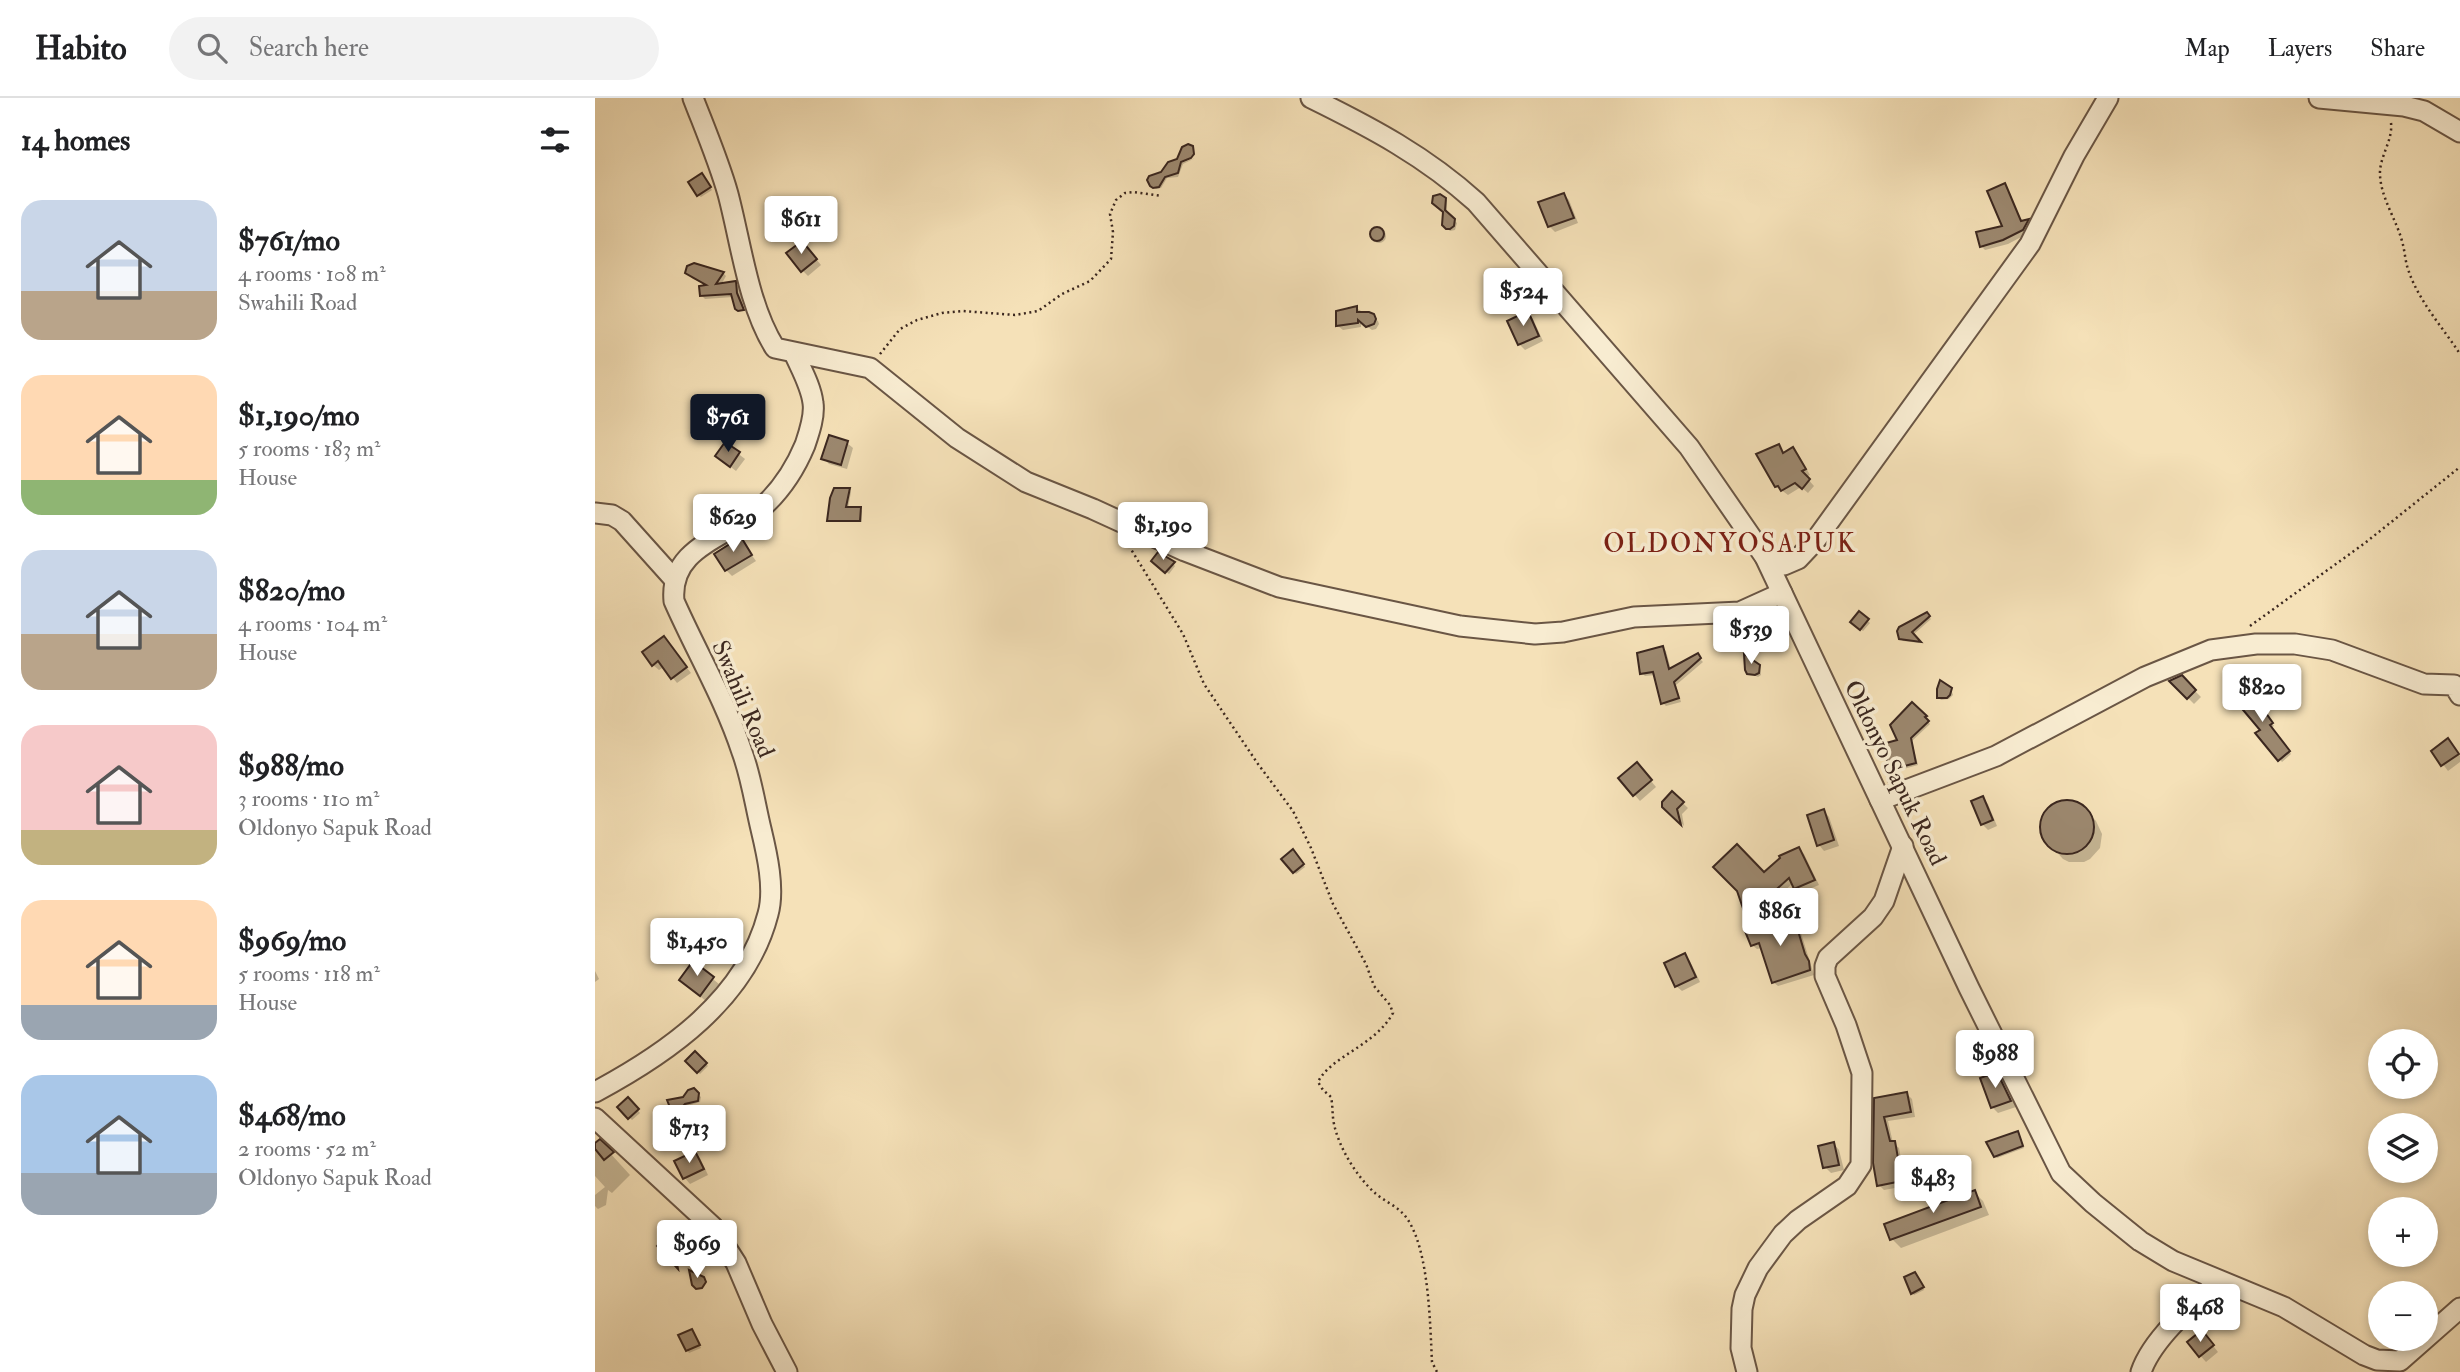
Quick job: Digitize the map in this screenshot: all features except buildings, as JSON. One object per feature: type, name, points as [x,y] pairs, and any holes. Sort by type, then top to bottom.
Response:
[{"type":"street","points":[[693,98],[727,190],[755,303],[766,333],[775,348],[870,368],[982,456],[1026,482],[1185,551],[1279,587],[1460,626],[1506,632],[1563,632],[1634,617],[1733,614],[1782,593]]},
{"type":"street","name":"Oldonyo Sapuk Road","points":[[1311,98],[1392,139],[1447,176],[1476,202],[1689,447],[1765,557],[2002,1057],[2061,1173],[2140,1241],[2173,1261],[2284,1307],[2370,1357],[2404,1366],[2460,1308]]},
{"type":"street","points":[[1765,557],[1784,565],[1798,559],[1815,541],[2030,244],[2074,156],[2108,98]]},
{"type":"street","points":[[2319,98],[2424,111],[2460,132]]},
{"type":"street","points":[[595,513],[612,515],[622,521],[674,579],[679,568],[693,552],[759,510],[777,491],[796,464],[809,432],[814,405],[794,353]]},
{"type":"street","name":"Swahili Road","points":[[595,1092],[655,1057],[687,1034],[733,983],[751,954],[769,911],[768,857],[743,752],[674,601],[674,579]]},
{"type":"street","points":[[1880,800],[1996,756],[2145,677],[2211,650],[2256,644],[2295,643],[2332,650],[2424,684],[2453,685],[2460,695]]},
{"type":"street","points":[[1747,1372],[1741,1348],[1742,1309],[1745,1295],[1758,1268],[1783,1234],[1798,1220],[1847,1186],[1861,1165],[1862,1073],[1846,1025],[1825,976],[1825,966],[1828,958],[1873,917],[1884,901],[1903,846]]},
{"type":"street","points":[[595,1118],[713,1227],[736,1263],[762,1324],[787,1372]]},
{"type":"street","points":[[2141,1372],[2156,1344],[2219,1282]]},
{"type":"path","points":[[2389,107],[2390,137],[2380,164],[2384,191],[2402,241],[2409,274],[2460,354]]},
{"type":"path","points":[[870,368],[900,329],[917,320],[963,311],[1014,315],[1038,311],[1062,294],[1090,281],[1111,259],[1113,232],[1110,214],[1116,200],[1125,193],[1134,192],[1162,196]]},
{"type":"path","points":[[2242,631],[2365,543],[2460,467]]},
{"type":"path","points":[[1114,519],[1178,624],[1204,684],[1293,811],[1333,904],[1366,964],[1374,986],[1390,1005],[1393,1013],[1388,1023],[1372,1038],[1327,1070],[1318,1082],[1322,1090],[1331,1097],[1333,1123],[1346,1153],[1373,1191],[1396,1207],[1415,1233],[1421,1253],[1432,1362],[1437,1372]]},
{"type":"district","name":"OLDONYOSAPUK","points":[[1730,544]]}]
